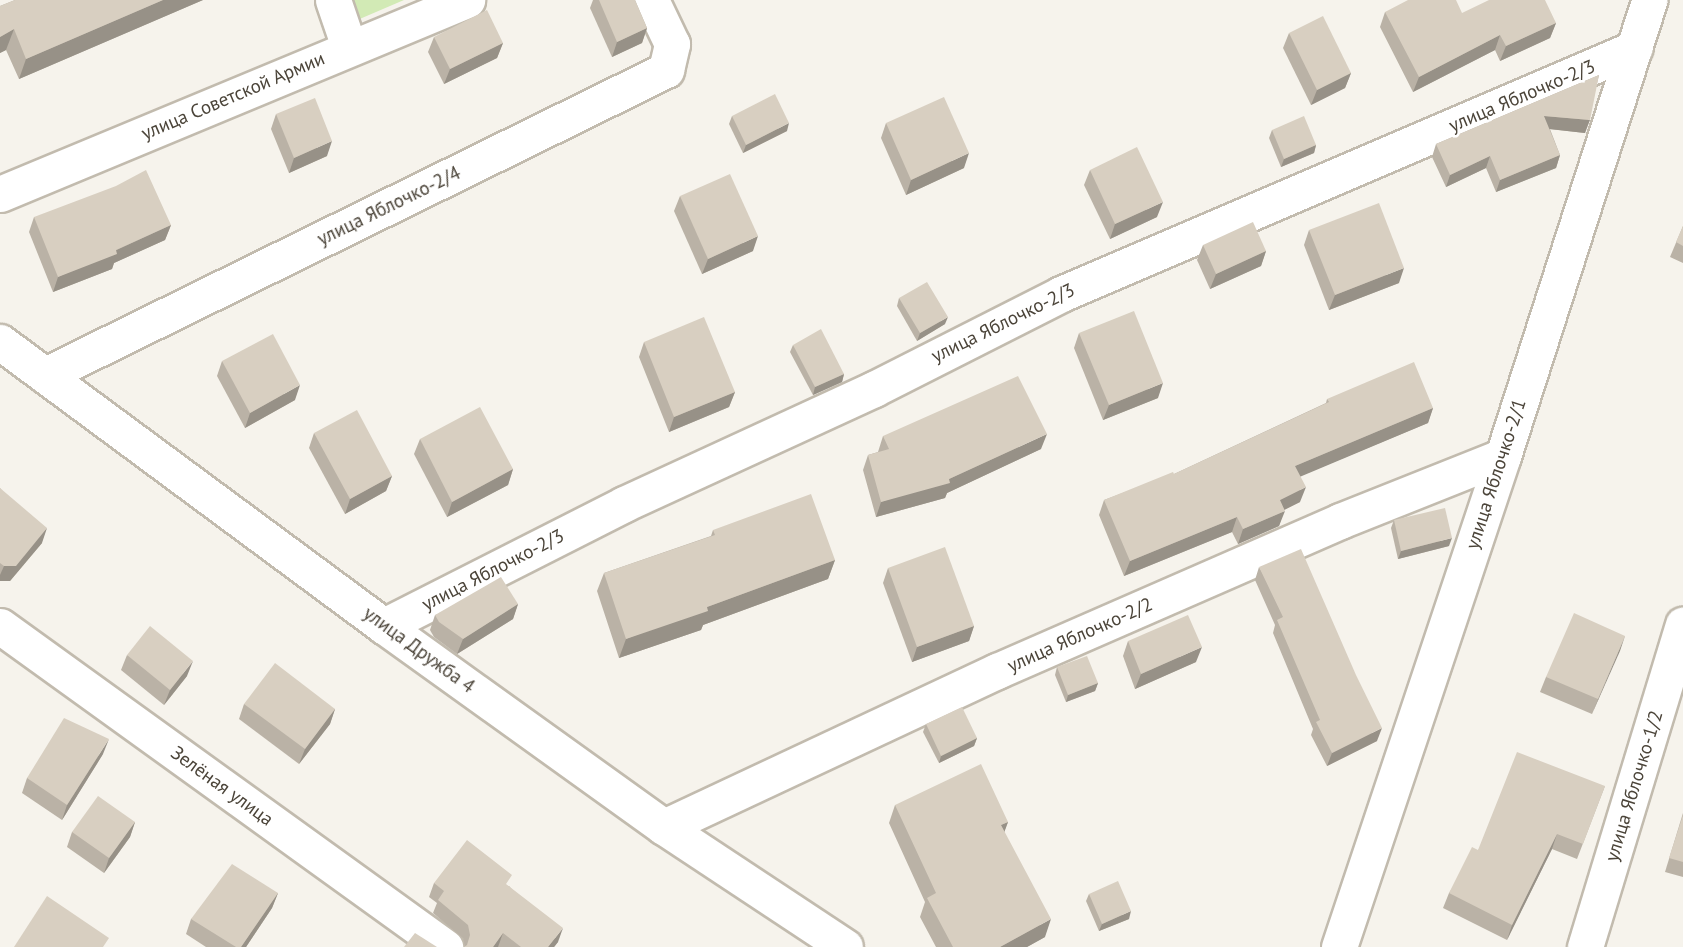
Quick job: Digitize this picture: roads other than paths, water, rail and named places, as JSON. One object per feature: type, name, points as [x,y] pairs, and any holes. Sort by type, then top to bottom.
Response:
[{"type":"street","points":[[333,0],[349,47]]},
{"type":"street","name":"улица Советской Армии","points":[[0,194],[467,0]]},
{"type":"street","name":"улица Яблочко-2/4","points":[[45,375],[666,71],[672,44],[651,0]]},
{"type":"street","name":"улица Яблочко-2/1","points":[[1339,947],[1503,456],[1649,0]]},
{"type":"street","name":"улица Яблочко-2/3","points":[[384,626],[624,504],[874,388],[1061,294],[1635,48]]},
{"type":"street","name":"улица Дружба 4","points":[[0,342],[384,626],[664,827],[845,947]]},
{"type":"street","name":"улица Яблочко-2/2","points":[[664,827],[997,671],[1340,522],[1503,456]]},
{"type":"street","name":"улица Яблочко-1/2","points":[[1585,947],[1683,625]]},
{"type":"street","name":"Зелёная улица","points":[[0,626],[445,947]]}]
